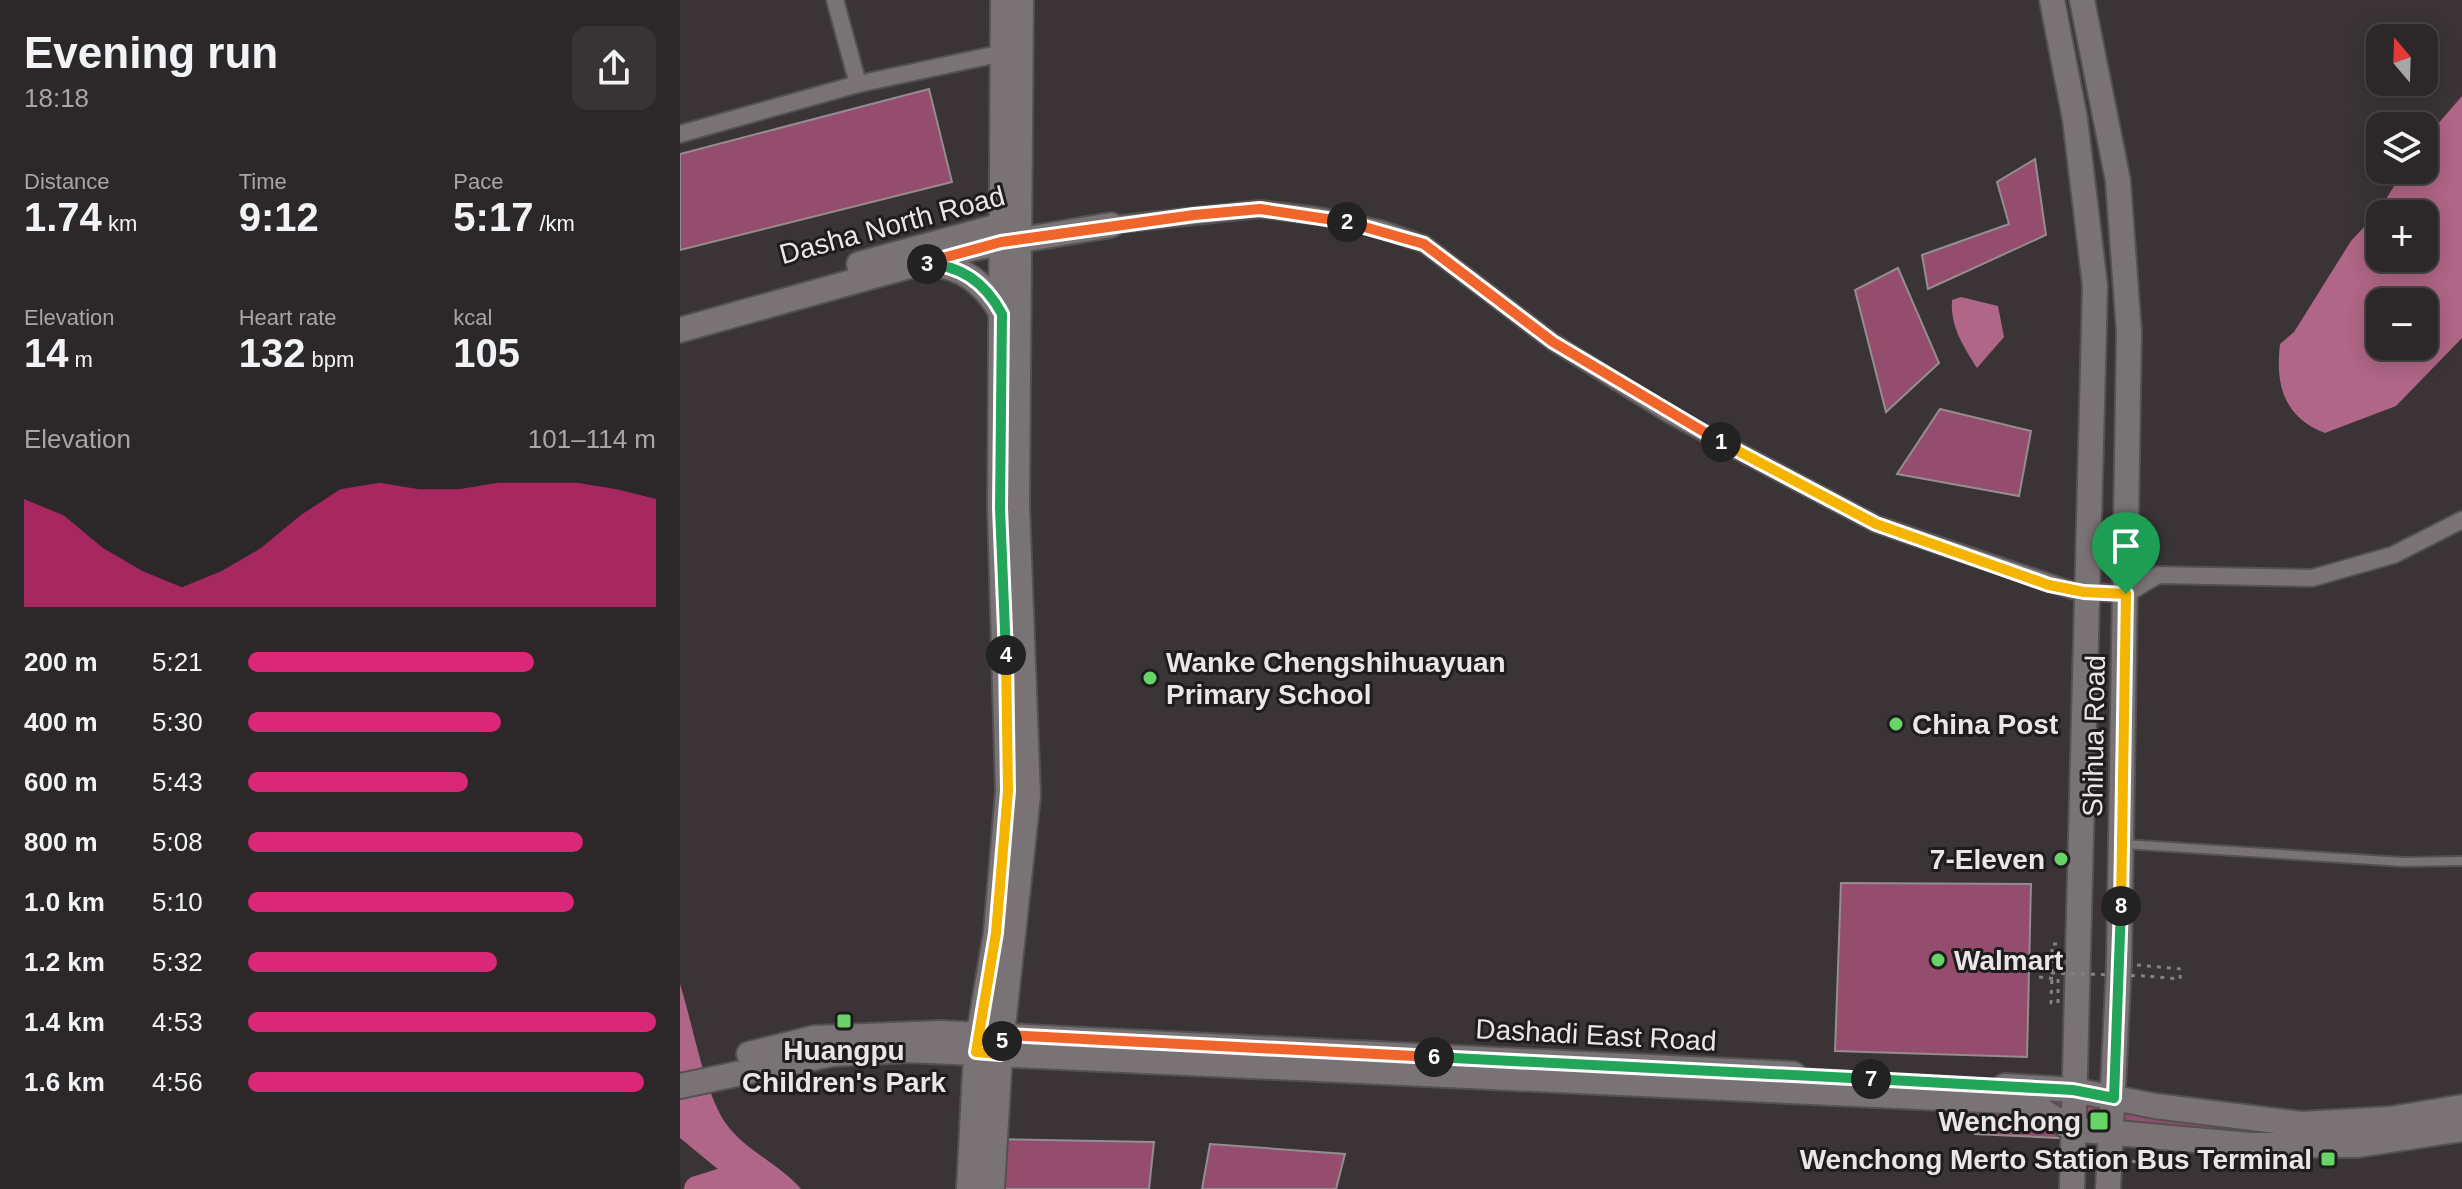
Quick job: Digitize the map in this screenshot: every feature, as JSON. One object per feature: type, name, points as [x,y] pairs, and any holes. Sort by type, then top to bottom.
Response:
[{"type":"main road","points":[[1003,0],[1012,51]]},
{"type":"main road","points":[[969,1189],[1028,796],[1011,231],[1012,51],[1021,0]]},
{"type":"main road","name":"Shihua Road","points":[[2052,0],[2075,119],[2095,286],[2093,447],[2084,592],[2072,1189]]},
{"type":"main road","name":"Shihua Road","points":[[2082,0],[2102,88],[2126,248],[2129,332],[2122,844],[2108,1189]]},
{"type":"main road","name":"Dasha North Road","points":[[680,313],[1011,231],[1111,225]]},
{"type":"main road","points":[[992,1189],[989,1044],[1008,791],[1000,508],[1002,314],[1011,231]]},
{"type":"main road","name":"Dasha North Road","points":[[680,330],[921,264],[1011,231]]},
{"type":"main road","points":[[921,264],[942,265],[962,271],[990,293],[1002,314]]},
{"type":"main road","name":"Dashadi East Road","points":[[680,1086],[725,1069],[836,1036],[908,1032],[989,1044],[1320,1072],[2028,1102],[2072,1129],[2250,1145],[2358,1145],[2462,1129]]},
{"type":"main road","name":"Dashadi East Road","points":[[989,1044],[2073,1090],[2302,1124],[2356,1123],[2462,1107]]},
{"type":"main road","name":"Dashadi East Road","points":[[680,1071],[725,1069]]},
{"type":"main road","points":[[2250,1145],[2253,1119]]},
{"type":"street","points":[[835,0],[858,84]]},
{"type":"street","points":[[680,134],[858,84],[1012,51]]},
{"type":"street","points":[[1111,225],[1260,209],[1366,226],[1424,244],[1553,342],[1672,416],[1876,524],[2049,585],[2084,592],[2126,594],[2158,575],[2312,578],[2393,555],[2462,520]]},
{"type":"lane","points":[[2122,844],[2404,862],[2462,861]]},
{"type":"path","points":[[2039,977],[2058,979],[2058,1003],[2051,1003],[2052,973],[2052,944],[2058,944],[2058,968]]},
{"type":"path","points":[[2052,973],[2180,979],[2181,969],[2135,965]]},
{"type":"path","points":[[2132,1161],[2144,1164],[2145,1155],[2159,1156]]},
{"type":"shaded area","points":[[2462,96],[2462,338],[2396,406],[2325,433],[2300,418],[2285,398],[2279,373],[2280,344],[2294,332],[2351,241],[2366,225],[2366,272],[2438,272],[2438,200],[2385,200],[2395,184],[2438,184],[2438,124]]},
{"type":"shaded area","points":[[1961,297],[1998,306],[2004,337],[1977,368],[1955,327],[1952,300]]},
{"type":"shaded area","points":[[680,984],[719,1112],[735,1134],[801,1189],[742,1189],[680,1138]]},
{"type":"building","points":[[929,89],[952,182],[680,250],[680,154]]},
{"type":"building","points":[[2035,159],[2046,235],[1928,289],[1922,255],[2009,224],[1997,182]]},
{"type":"building","points":[[1898,268],[1939,363],[1886,412],[1855,290]]},
{"type":"building","points":[[1940,409],[2031,431],[2019,496],[1897,474]]},
{"type":"building","points":[[1841,883],[2031,884],[2027,1057],[1835,1051]]},
{"type":"building","name":"Wenchong","points":[[1977,1097],[2223,1109],[2222,1146],[1975,1134]]},
{"type":"building","points":[[987,1139],[1154,1142],[1149,1189],[983,1189]]},
{"type":"building","points":[[1210,1144],[1345,1154],[1336,1189],[1202,1189]]},
{"type":"waterway","points":[[697,1189],[752,1172]]},
{"type":"place","name":"Wanke Chengshihuayuan Primary School","points":[[1150,678]]},
{"type":"place","name":"China Post","points":[[1896,724]]},
{"type":"place","name":"7-Eleven","points":[[2061,859]]},
{"type":"place","name":"Walmart","points":[[1938,960]]},
{"type":"place","name":"Huangpu Children's Park","points":[[844,1021]]},
{"type":"place","name":"Wenchong","points":[[2099,1121]]},
{"type":"place","name":"Wenchong Merto Station Bus Terminal","points":[[2328,1159]]},
{"type":"route","points":[[1260,209],[1319,216],[1381,229],[1424,244],[1553,342],[1672,416],[1876,524],[2049,585],[2074,591],[2126,594],[2114,1098],[2073,1090],[1848,1077],[1004,1035],[1000,1054],[976,1052],[996,933],[1008,791],[1000,508],[1002,314],[990,293],[962,271],[942,265],[921,264],[1001,242],[1111,225],[1260,209]]}]
